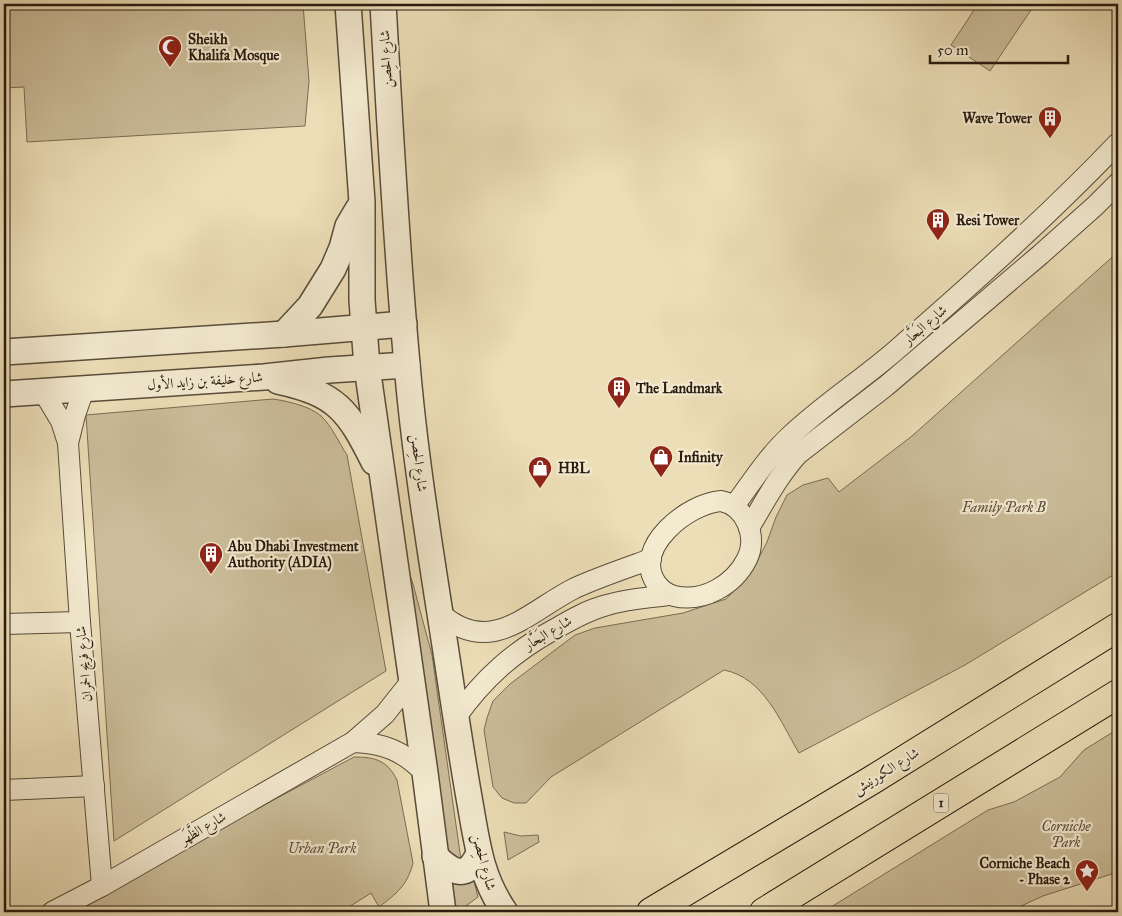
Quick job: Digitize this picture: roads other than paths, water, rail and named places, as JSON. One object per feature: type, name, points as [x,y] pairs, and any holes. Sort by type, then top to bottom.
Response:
[{"type":"highway","name":"شارع الكورنيش","points":[[651,912],[872,780],[1118,627]]},
{"type":"highway","name":"1","points":[[764,912],[1118,694]]},
{"type":"street","points":[[348,4],[362,202],[364,328],[367,367],[443,912]]},
{"type":"street","name":"شارع الحِصن","points":[[383,4],[398,262],[419,468],[456,717],[479,852],[485,876],[493,896],[505,912]]},
{"type":"street","name":"شارع البَحَّار","points":[[734,506],[766,462],[790,436],[899,348],[986,272],[1071,192],[1118,143]]},
{"type":"street","name":"شارع البَحَّار","points":[[749,528],[772,490],[798,454],[886,386],[1083,216],[1118,183]]},
{"type":"street","points":[[1071,192],[1070,202],[1079,214],[1083,216]]},
{"type":"street","points":[[284,334],[310,306],[329,276],[342,248],[348,226],[362,202]]},
{"type":"street","points":[[4,352],[284,334],[404,324]]},
{"type":"street","name":"شارع خليفة بن زايد الأول","points":[[4,394],[264,377],[407,365]]},
{"type":"street","points":[[264,377],[306,388],[324,395],[336,404],[348,416],[361,435],[383,480]]},
{"type":"street","name":"شارع فريج الحمران","points":[[68,443],[84,389]]},
{"type":"street","name":"شارع فريج الحمران","points":[[43,392],[61,421],[68,443],[80,622],[102,886]]},
{"type":"street","points":[[714,501],[728,502],[746,520],[749,528],[751,543],[747,558],[739,571],[716,590],[704,596],[686,598],[668,594],[660,588],[654,579],[651,559],[661,538],[682,517],[694,509],[714,501]]},
{"type":"street","name":"شارع البَحَّار","points":[[441,614],[459,627],[470,631],[480,633],[493,632],[515,623],[575,588],[651,559]]},
{"type":"street","name":"شارع البَحَّار","points":[[456,717],[469,698],[492,673],[519,650],[538,638],[580,614],[606,605],[668,594]]},
{"type":"street","points":[[4,624],[80,622]]},
{"type":"street","name":"شارع الظَّهَر","points":[[52,912],[102,886],[353,742],[385,714],[412,680]]},
{"type":"street","points":[[353,742],[369,742],[393,749],[414,762],[425,773]]},
{"type":"street","points":[[4,790],[94,786]]},
{"type":"street","points":[[436,856],[450,869],[459,871],[468,870],[475,863],[479,852]]},
{"type":"place","name":"Sheikh Khalifa Mosque","points":[[170,68]]},
{"type":"place","name":"Wave Tower","points":[[1050,139]]},
{"type":"place","name":"Resi Tower","points":[[938,241]]},
{"type":"place","name":"The Landmark","points":[[619,409]]},
{"type":"place","name":"Infinity","points":[[661,478]]},
{"type":"place","name":"HBL","points":[[540,489]]},
{"type":"place","name":"Abu Dhabi Investment Authority (ADIA)","points":[[211,575]]},
{"type":"place","name":"Corniche Beach - Phase 2","points":[[1087,892]]},
{"type":"park label","name":"Family Park B","points":[[1004,507]]},
{"type":"park label","name":"Corniche Park","points":[[1066,834]]},
{"type":"park label","name":"Urban Park","points":[[322,848]]}]
